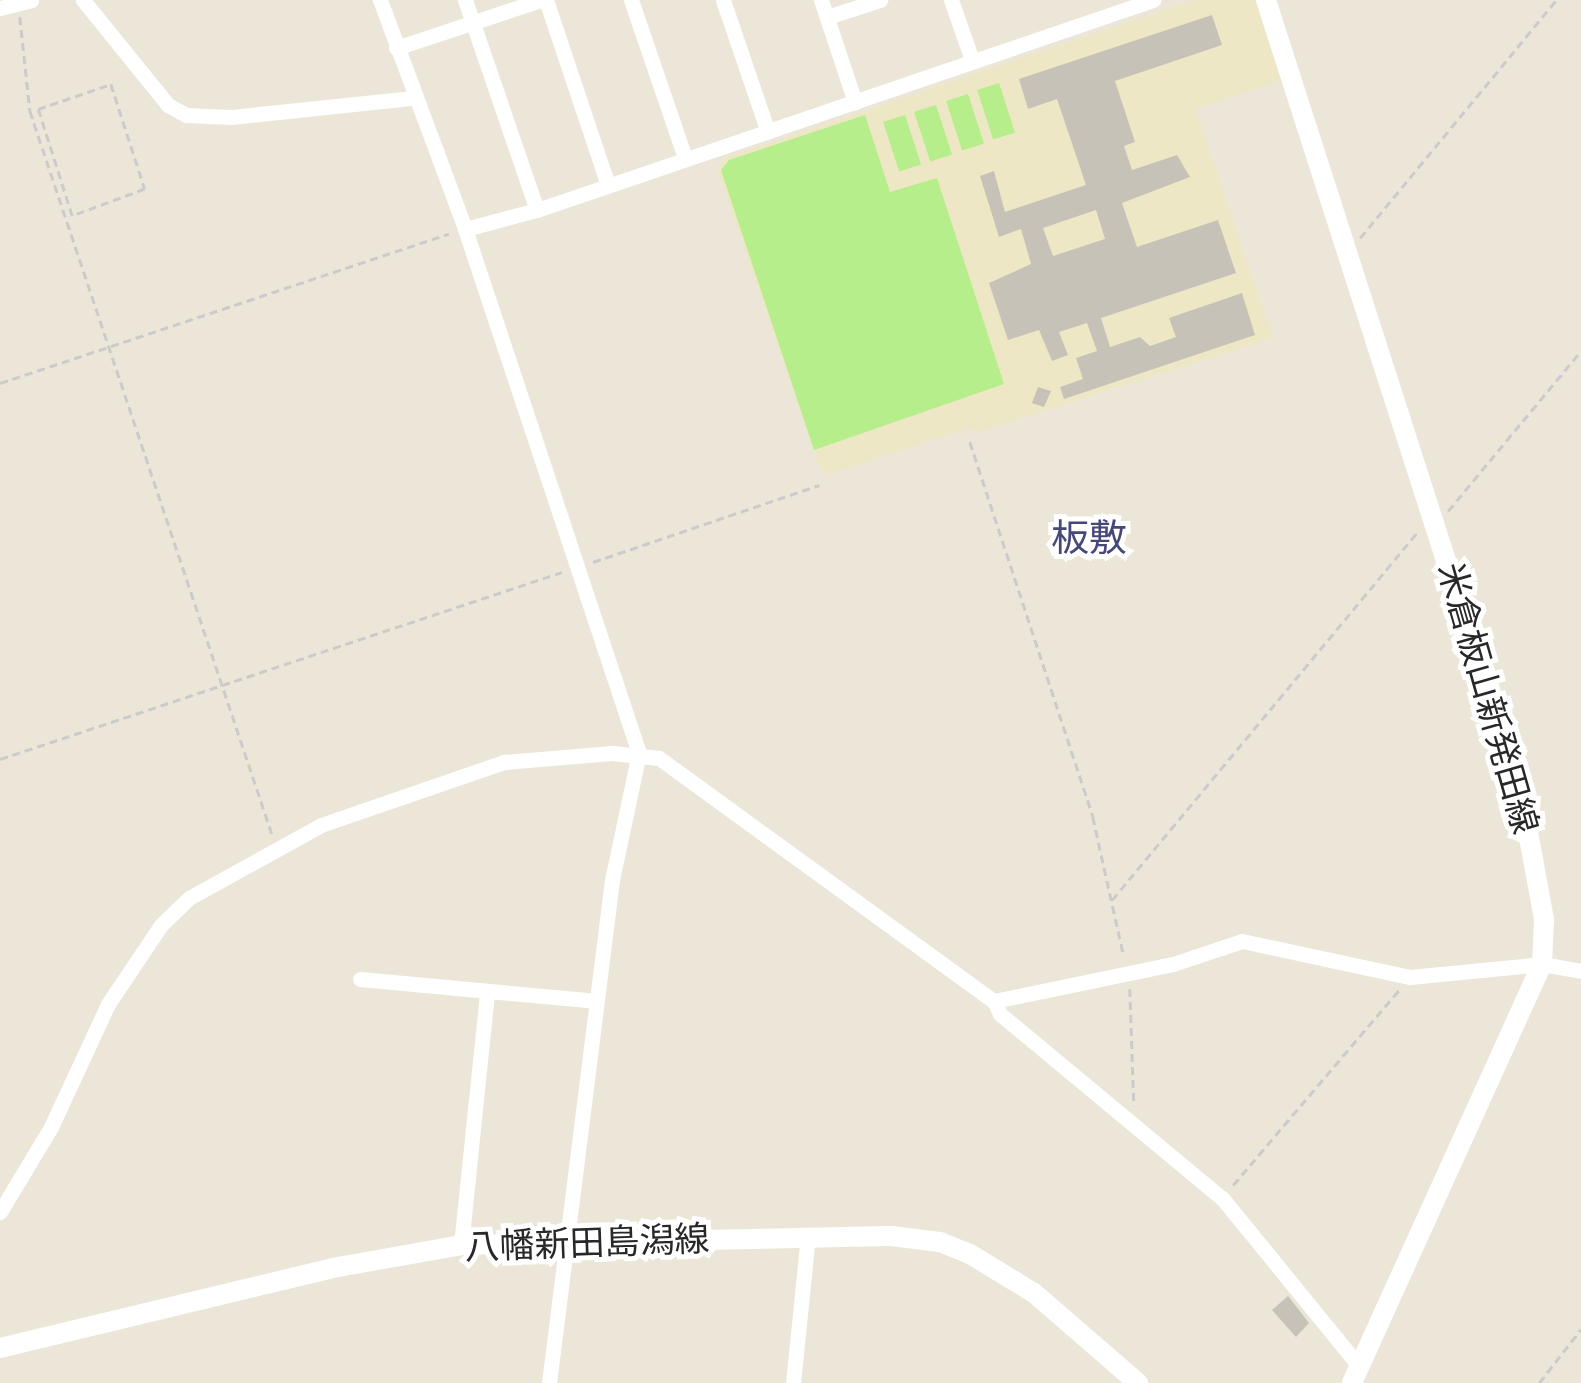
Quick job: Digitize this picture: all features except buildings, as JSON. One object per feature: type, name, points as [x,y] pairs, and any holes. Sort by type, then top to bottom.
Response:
[{"type":"main road","name":"米倉板山新発田線","points":[[1266,0],[1436,516],[1522,794],[1544,918],[1542,964],[1356,1374]]},
{"type":"main road","name":"八幡新田島潟線","points":[[0,1348],[338,1267],[461,1245],[808,1236],[924,1240],[970,1254],[1034,1292],[1138,1383]]},
{"type":"street","points":[[83,0],[168,104],[186,115],[231,117],[413,98]]},
{"type":"street","points":[[380,0],[413,98],[465,228],[639,753],[612,880],[550,1383]]},
{"type":"street","points":[[465,0],[536,210]]},
{"type":"street","points":[[396,48],[543,0],[608,185]]},
{"type":"street","points":[[631,0],[685,158]]},
{"type":"street","points":[[723,0],[768,132]]},
{"type":"street","points":[[822,0],[855,102]]},
{"type":"street","points":[[827,18],[880,0]]},
{"type":"street","points":[[950,0],[972,60]]},
{"type":"street","points":[[465,228],[536,210],[768,132],[1121,5],[1153,0]]},
{"type":"street","points":[[0,8],[25,2]]},
{"type":"street","points":[[0,1212],[147,943],[190,898],[275,845],[382,801],[504,762],[639,753],[659,758],[994,1001],[1000,1014],[1222,1198],[1356,1374]]},
{"type":"street","points":[[994,1001],[1130,974],[1242,940],[1410,976],[1542,964],[1581,971]]},
{"type":"street","points":[[360,979],[487,995],[595,1001]]},
{"type":"street","points":[[461,1245],[487,995]]},
{"type":"street","points":[[793,1383],[808,1236]]},
{"type":"path","points":[[1349,251],[1556,0]]},
{"type":"path","points":[[25,2],[30,111],[275,845]]},
{"type":"path","points":[[110,84],[145,189],[72,216],[38,108],[110,84]]},
{"type":"path","points":[[0,383],[465,228]]},
{"type":"path","points":[[1112,900],[1436,516],[1447,512],[1581,351]]},
{"type":"path","points":[[970,442],[1094,817],[1130,974],[1134,1125]]},
{"type":"path","points":[[0,760],[818,485]]},
{"type":"path","points":[[1222,1198],[1410,976]]},
{"type":"path","points":[[1538,1383],[1581,1330]]},
{"type":"shaded area","points":[[1195,0],[1255,0],[1282,80],[1195,109],[1273,338],[978,432],[969,428],[829,474],[820,468],[716,167],[727,157]]},
{"type":"green space","points":[[999,83],[1015,132],[993,140],[977,90]]},
{"type":"green space","points":[[968,94],[984,143],[962,151],[946,101]]},
{"type":"green space","points":[[936,105],[952,154],[930,162],[914,112]]},
{"type":"green space","points":[[865,115],[890,192],[937,178],[1004,384],[814,450],[721,170],[729,160]]},
{"type":"green space","points":[[905,115],[921,164],[899,172],[883,122]]},
{"type":"district","name":"板敷","points":[[1089,538]]}]
